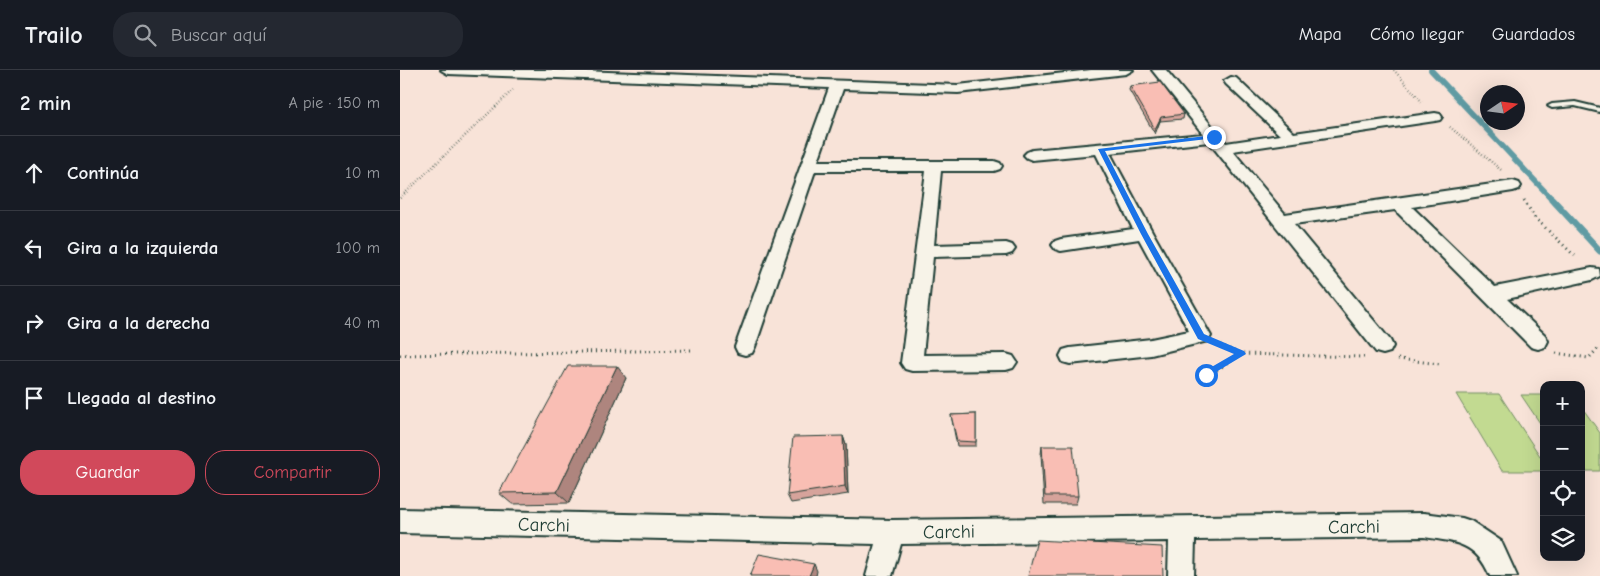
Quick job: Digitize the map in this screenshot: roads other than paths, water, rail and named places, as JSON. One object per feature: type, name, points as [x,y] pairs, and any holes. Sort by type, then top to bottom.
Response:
[{"type":"street","points":[[448,70],[532,71],[838,86],[958,89],[1126,70]]},
{"type":"street","points":[[725,70],[904,77],[969,76],[1042,70]]},
{"type":"street","points":[[1159,70],[1282,220],[1386,352]]},
{"type":"street","points":[[1231,81],[1291,138]]},
{"type":"street","points":[[745,347],[838,86]]},
{"type":"street","points":[[1032,155],[1291,138],[1435,117]]},
{"type":"street","points":[[1070,356],[1151,347],[1201,336],[1144,234],[1101,149]]},
{"type":"street","points":[[809,166],[994,166]]},
{"type":"street","points":[[934,166],[912,363],[1006,362]]},
{"type":"street","points":[[1282,220],[1513,186]]},
{"type":"street","points":[[1399,204],[1538,341]]},
{"type":"street","points":[[1061,245],[1144,234]]},
{"type":"street","points":[[924,251],[1006,249]]},
{"type":"street","points":[[1491,295],[1592,274]]},
{"type":"street","name":"Carchi","points":[[400,521],[892,532],[1424,525],[1462,530],[1492,550],[1504,576]]},
{"type":"street","points":[[1181,576],[1182,529]]},
{"type":"street","points":[[879,576],[892,532]]},
{"type":"lane","points":[[1552,106],[1575,104],[1600,110]]},
{"type":"waterway","points":[[1431,70],[1553,200]]},
{"type":"waterway","points":[[1552,199],[1600,251]]}]
